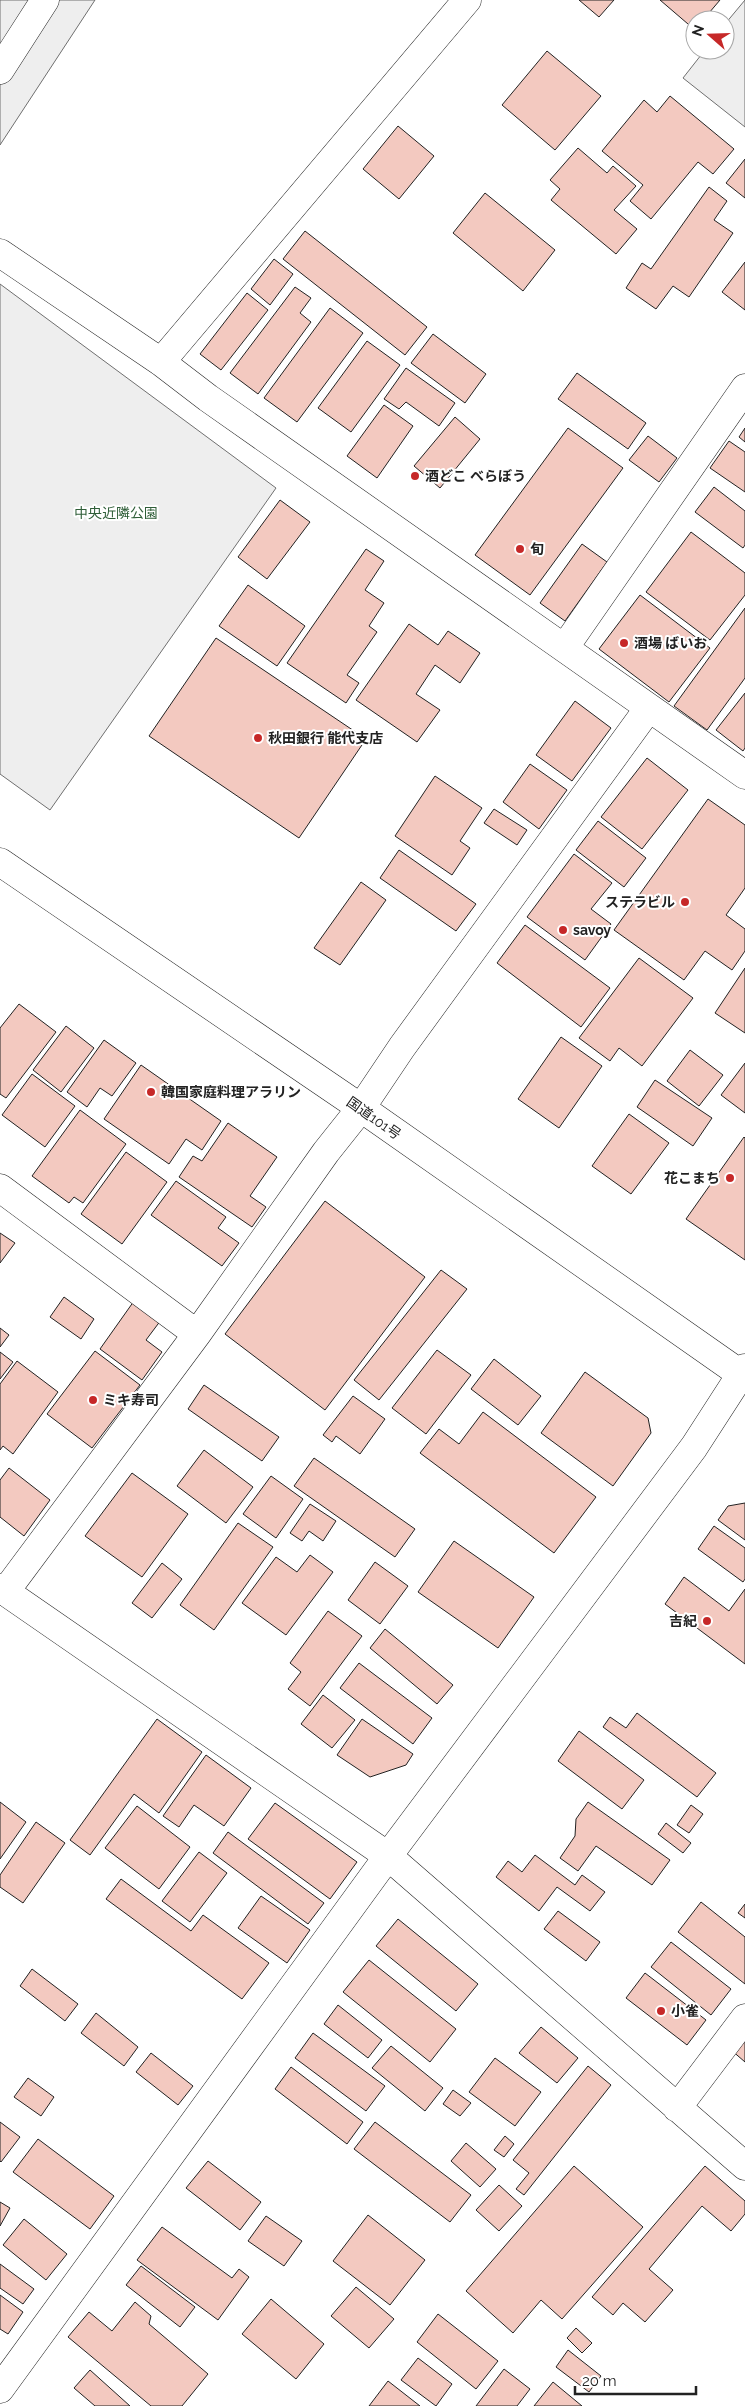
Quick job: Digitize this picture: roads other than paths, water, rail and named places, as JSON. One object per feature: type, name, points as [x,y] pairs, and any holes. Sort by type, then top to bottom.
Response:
[{"type":"main road","points":[[0,70],[45,0]]},
{"type":"main road","points":[[161,362],[467,0]]},
{"type":"main road","points":[[0,253],[161,362],[216,403],[565,647],[648,709],[745,774]]},
{"type":"main road","points":[[565,647],[745,388]]},
{"type":"main road","points":[[648,709],[402,1046],[360,1108],[319,1162],[197,1334],[2,1590],[388,1856],[745,2166]]},
{"type":"main road","name":"国道101号","points":[[0,862],[744,1373]]},
{"type":"main road","points":[[0,1188],[197,1334]]},
{"type":"main road","points":[[0,2389],[388,1856],[694,1448],[744,1373]]},
{"type":"main road","points":[[677,2108],[745,2018]]},
{"type":"place","name":"酒どこ べらぼう","points":[[415,476]]},
{"type":"place","name":"旬","points":[[520,549]]},
{"type":"place","name":"酒場 ばいお","points":[[624,643]]},
{"type":"place","name":"秋田銀行 能代支店","points":[[258,738]]},
{"type":"place","name":"ステラビル","points":[[685,902]]},
{"type":"place","name":"savoy","points":[[563,930]]},
{"type":"place","name":"韓国家庭料理アラリン","points":[[151,1092]]},
{"type":"place","name":"花こまち","points":[[730,1178]]},
{"type":"place","name":"ミキ寿司","points":[[93,1400]]},
{"type":"place","name":"吉紀","points":[[707,1621]]},
{"type":"place","name":"小雀","points":[[661,2011]]},
{"type":"park label","name":"中央近隣公園","points":[[116,513]]}]
